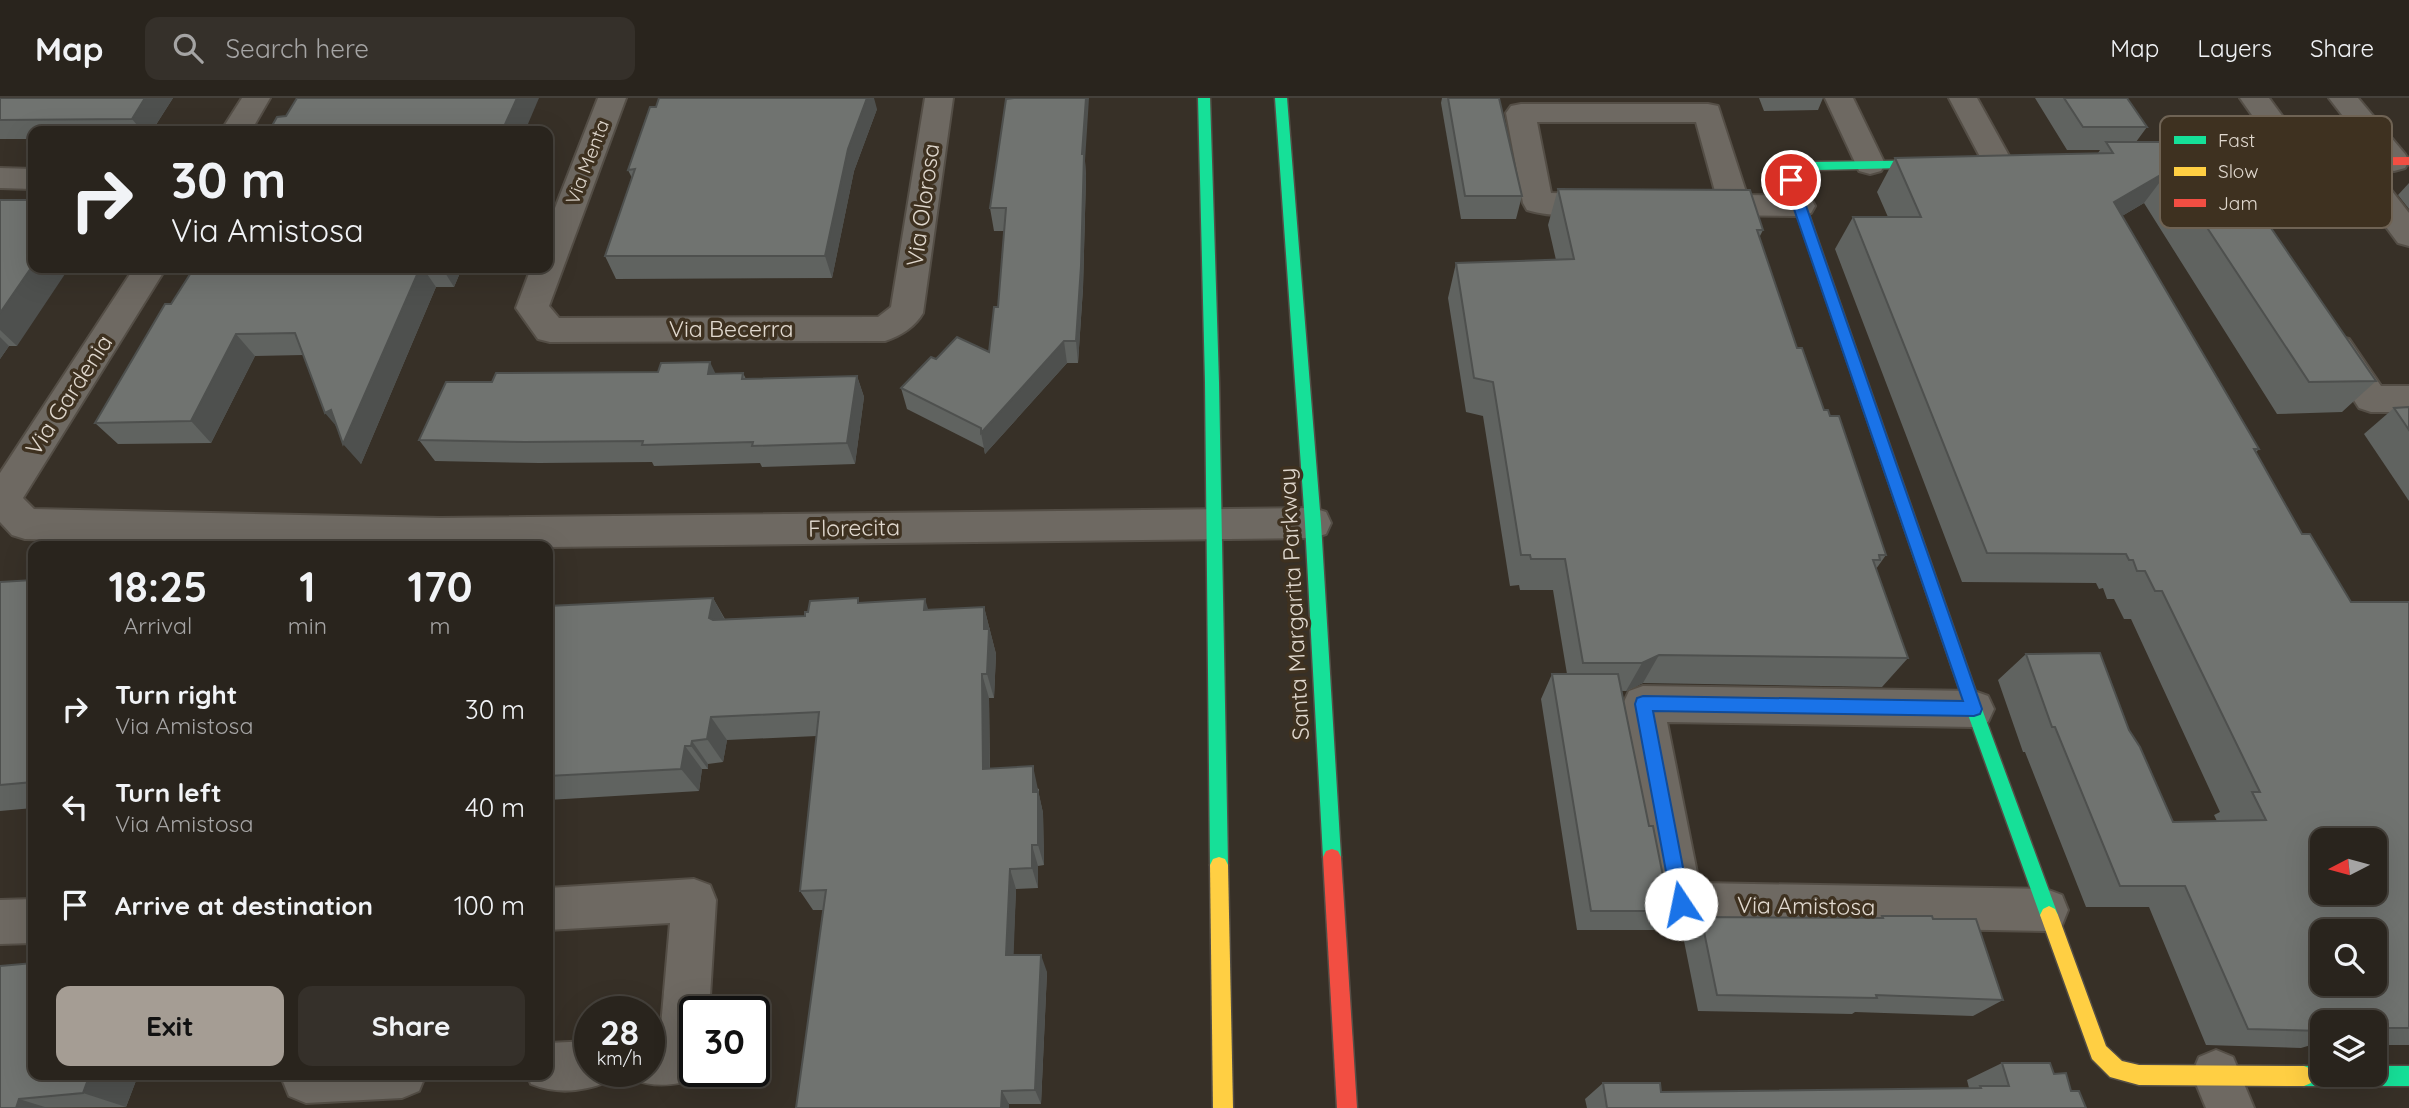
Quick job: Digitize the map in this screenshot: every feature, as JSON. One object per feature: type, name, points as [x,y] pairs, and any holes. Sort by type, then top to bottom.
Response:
[{"type":"main road","points":[[1205,98],[1223,1108]]},
{"type":"main road","name":"Santa Margarita Parkway","points":[[1280,98],[1313,523],[1347,1108]]},
{"type":"main road","points":[[1960,163],[1813,166],[1795,174],[1791,180],[1974,709],[2099,1052],[2117,1070],[2223,1091],[2407,1079]]},
{"type":"main road","points":[[2118,163],[2160,163]]},
{"type":"street","points":[[239,126],[256,98]]},
{"type":"street","name":"Via Menta","points":[[553,251],[612,98]]},
{"type":"street","name":"Via Olorosa","points":[[907,313],[939,98]]},
{"type":"street","points":[[1839,98],[1870,164]]},
{"type":"street","points":[[1963,98],[1998,163]]},
{"type":"street","points":[[2255,98],[2268,116]]},
{"type":"street","points":[[2343,98],[2360,116]]},
{"type":"street","points":[[1636,204],[1538,203],[1521,113],[1708,113],[1734,205]]},
{"type":"street","points":[[0,178],[28,179]]},
{"type":"street","points":[[1678,205],[1800,206]]},
{"type":"street","points":[[2392,213],[2409,235]]},
{"type":"street","name":"Via Gardenia","points":[[147,273],[2,500],[25,524],[392,539]]},
{"type":"street","name":"Via Menta","points":[[545,273],[532,307],[550,330]]},
{"type":"street","name":"Via Becerra","points":[[550,330],[885,329],[907,313]]},
{"type":"street","points":[[2318,320],[2371,399],[2409,399]]},
{"type":"street","name":"Florecita","points":[[392,539],[1214,522],[1313,523]]},
{"type":"street","name":"Via Amistosa","points":[[1974,709],[1643,704],[1681,904],[2046,910]]},
{"type":"street","points":[[553,909],[694,900],[682,1060],[665,1061]]},
{"type":"street","points":[[0,922],[28,920]]},
{"type":"street","points":[[553,1067],[574,1066]]},
{"type":"building","points":[[0,98],[145,98],[132,119],[0,120]]},
{"type":"building","points":[[297,98],[517,98],[504,126],[272,126],[277,117],[286,116]]},
{"type":"building","points":[[659,98],[867,98],[848,149],[825,256],[605,256],[635,169],[628,170],[650,107],[656,107]]},
{"type":"building","points":[[1086,98],[1076,341],[1064,341],[981,433],[981,428],[901,388],[931,357],[936,359],[957,337],[989,352],[994,307],[998,307],[1006,208],[990,208],[1006,99]]},
{"type":"building","points":[[1448,98],[1499,98],[1522,196],[1465,196]]},
{"type":"building","points":[[2064,98],[2127,98],[2147,127],[2083,127]]},
{"type":"building","points":[[2106,142],[2160,142],[2160,175],[2114,202],[2259,449],[2254,449],[2302,534],[2310,534],[2351,602],[2409,602],[2409,1028],[2387,1028],[2387,1010],[2310,1010],[2310,1031],[2248,1029],[2185,886],[2120,886],[2055,727],[2052,727],[2026,654],[2100,653],[2129,730],[2140,747],[2173,822],[2266,820],[2252,792],[2260,792],[2162,591],[2155,591],[2145,571],[2137,571],[2133,560],[2129,560],[2126,554],[1987,553],[1853,217],[1921,217],[1895,158],[2113,153]]},
{"type":"building","points":[[1558,189],[1750,190],[1763,230],[1757,230],[1797,348],[1802,348],[1824,410],[1828,410],[1830,416],[1839,416],[1886,555],[1879,555],[1880,560],[1873,560],[1908,658],[1659,655],[1642,663],[1583,663],[1565,559],[1531,559],[1530,555],[1521,555],[1493,382],[1474,378],[1456,263],[1574,259]]},
{"type":"building","points":[[0,200],[28,200],[28,272],[0,313]]},
{"type":"building","points":[[2207,228],[2271,228],[2376,381],[2309,382]]},
{"type":"building","points":[[191,273],[418,273],[343,444],[331,410],[325,413],[295,333],[236,334],[191,421],[95,423],[165,304],[171,304]]},
{"type":"building","points":[[710,362],[708,374],[743,373],[742,379],[857,376],[847,443],[752,446],[753,442],[642,445],[643,441],[419,440],[446,382],[492,382],[496,373],[658,372],[661,363]]},
{"type":"building","points":[[2409,407],[2409,430],[2394,408]]},
{"type":"building","points":[[28,580],[28,782],[0,785],[0,582]]},
{"type":"building","points":[[713,598],[709,618],[713,620],[805,616],[810,601],[858,598],[858,603],[925,599],[924,610],[984,607],[984,629],[989,629],[987,674],[982,674],[983,769],[1033,766],[1033,792],[1038,792],[1038,845],[1032,845],[1032,868],[1010,869],[1006,955],[1041,955],[1035,1090],[1002,1091],[1001,1108],[796,1108],[826,890],[800,891],[819,712],[711,717],[707,739],[692,741],[691,746],[685,746],[681,769],[553,776],[553,606]]},
{"type":"building","points":[[1552,674],[1618,674],[1649,826],[1653,826],[1670,911],[1591,911]]},
{"type":"building","points":[[1882,916],[1976,919],[2003,1000],[1876,995],[1877,998],[1717,995],[1701,917],[1883,918]]},
{"type":"building","points":[[28,963],[28,1080],[88,1080],[83,1093],[19,1099],[16,1108],[0,1108],[0,966]]},
{"type":"building","points":[[2002,1063],[2050,1063],[2054,1074],[2066,1073],[2071,1091],[2079,1091],[2086,1108],[1607,1108],[1603,1083],[1660,1083],[1661,1092],[2009,1086]]},
{"type":"traffic: fast","points":[[1204,98],[1212,382],[1219,865]]},
{"type":"traffic: fast","points":[[1281,98],[1313,523],[1332,857]]},
{"type":"traffic: fast","points":[[1945,164],[1813,166],[1795,174],[1791,180],[1974,709],[2049,915]]},
{"type":"traffic: fast","points":[[2304,1076],[2409,1076]]},
{"type":"traffic: slow","points":[[1219,865],[1223,1108]]},
{"type":"traffic: slow","points":[[2049,915],[2099,1052],[2117,1070],[2139,1075],[2304,1076]]},
{"type":"traffic: jam","points":[[2392,161],[2409,161]]},
{"type":"traffic: jam","points":[[2138,163],[2160,163]]},
{"type":"traffic: jam","points":[[1332,857],[1347,1108]]},
{"type":"route","points":[[1681,904],[1643,704],[1974,709],[1791,180]]}]
